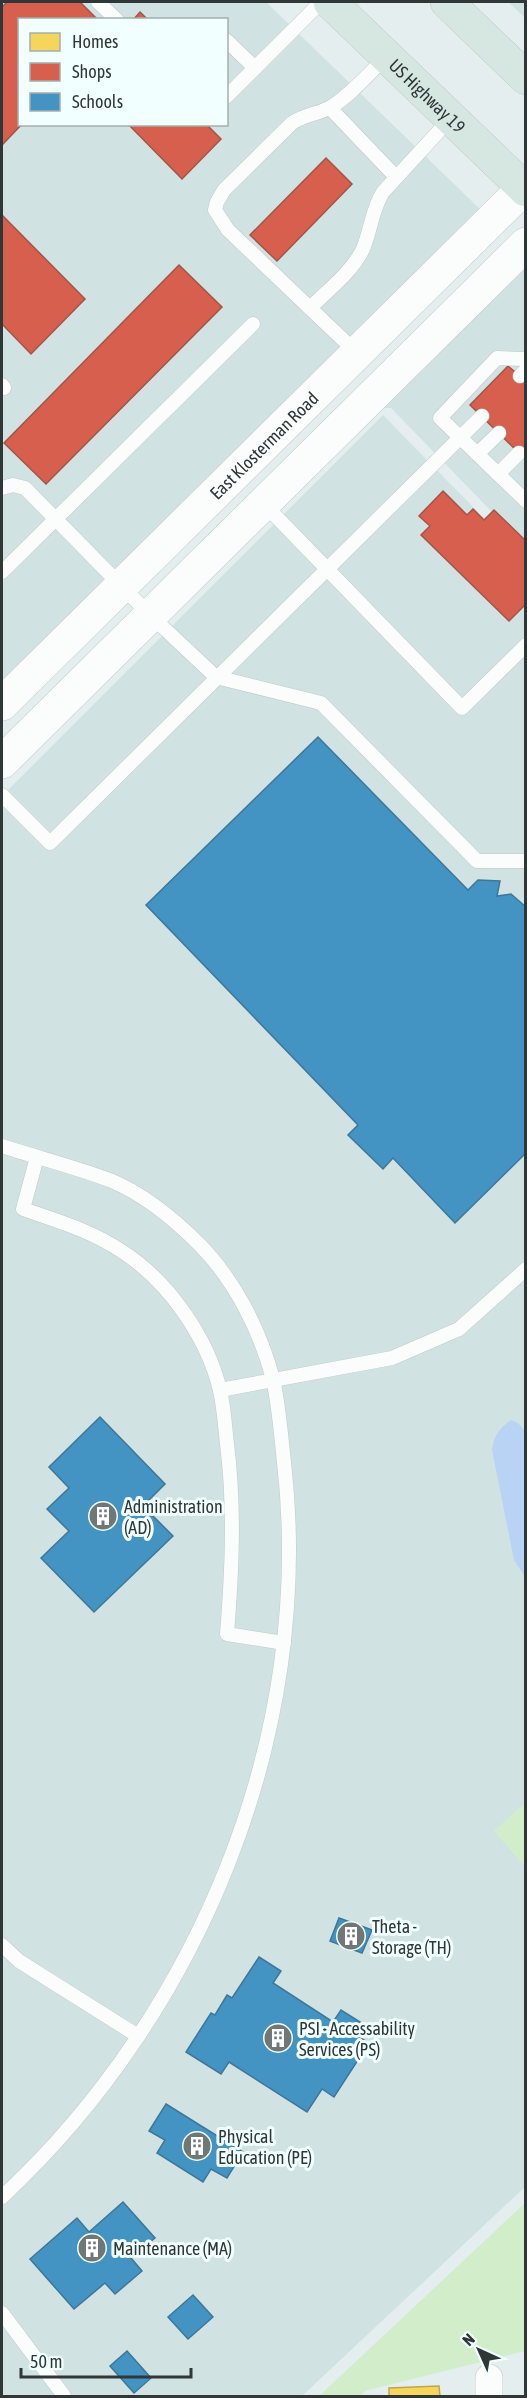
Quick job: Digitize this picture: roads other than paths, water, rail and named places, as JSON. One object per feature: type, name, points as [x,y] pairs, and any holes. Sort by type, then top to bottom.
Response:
[{"type":"highway","name":"US Highway 19","points":[[330,2],[525,188]]},
{"type":"highway","points":[[447,2],[525,78]]},
{"type":"main road","name":"East Klosterman Road","points":[[2,704],[525,188]]},
{"type":"main road","points":[[2,762],[525,244]]},
{"type":"lane","points":[[98,2],[115,18]]},
{"type":"lane","points":[[228,95],[321,2]]},
{"type":"lane","points":[[228,42],[255,68]]},
{"type":"lane","points":[[357,353],[228,230],[215,210],[224,190],[292,123],[302,115],[330,108],[352,91],[387,56]]},
{"type":"lane","points":[[330,108],[396,177]]},
{"type":"lane","points":[[310,308],[353,265],[363,248],[378,199],[451,118]]},
{"type":"lane","points":[[2,572],[253,324]]},
{"type":"lane","points":[[523,495],[498,474],[440,417],[497,358],[525,359]]},
{"type":"lane","points":[[2,795],[50,843],[482,416]]},
{"type":"lane","points":[[477,454],[499,433]]},
{"type":"lane","points":[[498,474],[519,453]]},
{"type":"lane","points":[[2,488],[13,485],[25,488],[151,616],[216,677],[321,703],[477,861],[525,861]]},
{"type":"lane","points":[[264,504],[462,708],[525,645]]},
{"type":"lane","points":[[2,1146],[115,1182],[171,1219],[200,1245],[223,1273],[239,1298],[264,1351],[273,1380],[286,1477],[289,1574],[284,1643],[262,1758],[243,1826],[213,1901],[187,1956],[138,2036],[87,2106],[2,2197]]},
{"type":"lane","points":[[37,1157],[23,1209],[72,1225],[99,1237],[150,1273],[170,1294],[206,1351],[220,1390],[230,1462],[233,1521],[227,1634],[284,1643]]},
{"type":"lane","points":[[220,1390],[392,1358],[459,1329],[525,1269]]},
{"type":"lane","points":[[2,1945],[19,1961],[138,2036]]},
{"type":"lane","points":[[2,2313],[64,2397]]},
{"type":"water","points":[[511,1420],[518,1423],[525,1431],[525,1577],[514,1560],[492,1450],[498,1433]]},
{"type":"place","name":"Administration (AD)","points":[[103,1516]]},
{"type":"place","name":"Theta - Storage (TH)","points":[[351,1936]]},
{"type":"place","name":"PSI - Accessability Services (PS)","points":[[278,2038]]},
{"type":"place","name":"Physical Education (PE)","points":[[197,2146]]},
{"type":"place","name":"Maintenance (MA)","points":[[92,2248]]}]
